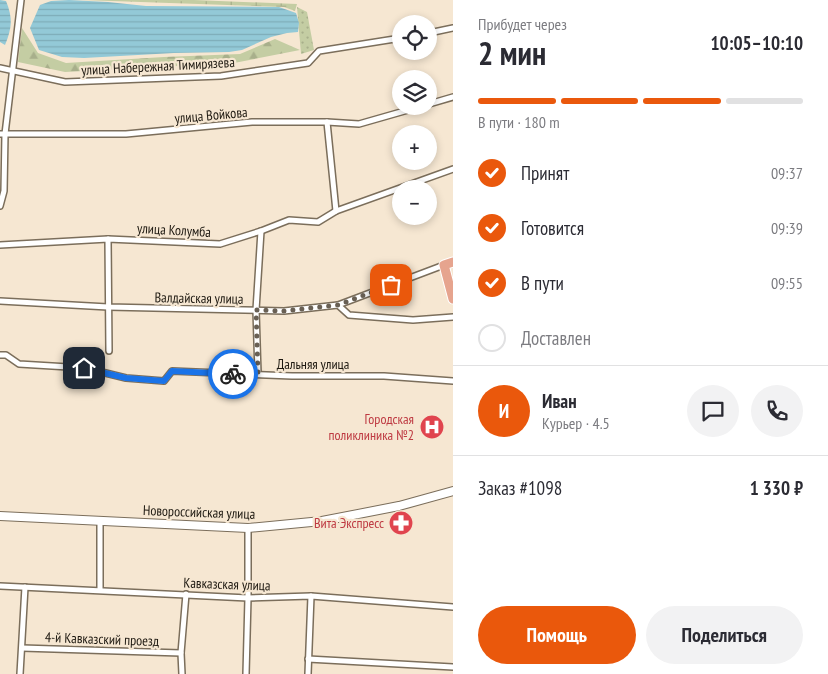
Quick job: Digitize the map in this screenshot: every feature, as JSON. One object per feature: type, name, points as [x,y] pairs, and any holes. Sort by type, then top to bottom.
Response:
[{"type":"main road","points":[[449,264],[453,298]]},
{"type":"street","points":[[0,206],[4,191],[2,134],[21,0]]},
{"type":"street","points":[[437,31],[453,28]]},
{"type":"street","name":"улица Набережная Тимирязева","points":[[0,68],[65,82],[221,76],[308,63],[319,51],[392,39]]},
{"type":"street","points":[[437,102],[453,97]]},
{"type":"street","name":"улица Войкова","points":[[2,134],[126,134],[252,122],[359,124],[392,115]]},
{"type":"street","points":[[327,122],[336,211]]},
{"type":"street","name":"улица Колумба","points":[[0,246],[108,239],[220,244],[289,220],[318,222],[336,211],[453,169]]},
{"type":"street","points":[[258,374],[256,310],[261,231]]},
{"type":"street","points":[[108,239],[109,351]]},
{"type":"street","name":"Валдайская улица","points":[[0,301],[108,307],[284,311],[338,305],[449,264]]},
{"type":"street","points":[[338,305],[349,315],[413,320],[453,317]]},
{"type":"street","name":"Дальняя улица","points":[[0,355],[6,355],[19,364],[84,368],[126,378],[164,381],[172,371],[384,376],[453,381]]},
{"type":"street","name":"Новороссийская улица","points":[[0,516],[248,528],[322,521],[399,506],[453,491]]},
{"type":"street","points":[[100,522],[100,590]]},
{"type":"street","points":[[246,674],[248,528]]},
{"type":"street","name":"Кавказская улица","points":[[0,586],[248,598],[311,596],[453,607]]},
{"type":"street","points":[[20,674],[25,587]]},
{"type":"street","points":[[182,674],[181,653],[186,594]]},
{"type":"street","points":[[308,674],[311,596]]},
{"type":"street","name":"4-й Кавказский проезд","points":[[22,648],[181,653]]},
{"type":"street","points":[[308,658],[453,667]]},
{"type":"green space","points":[[83,0],[194,0],[297,4],[295,11],[284,7]]},
{"type":"green space","points":[[297,7],[307,12],[314,50],[301,54]]},
{"type":"green space","points":[[22,28],[38,53],[66,63],[240,54],[275,39],[300,50],[234,63],[65,72],[18,62]]},
{"type":"water","points":[[0,0],[6,1],[11,18],[5,45],[0,42]]},
{"type":"water","points":[[69,0],[146,6],[279,7],[296,13],[299,23],[298,32],[271,37],[242,50],[229,52],[84,58],[62,57],[39,50],[30,28],[40,5],[51,1]]},
{"type":"way so far","points":[[233,374],[258,374],[256,310],[284,311],[338,305],[391,285]]},
{"type":"place","name":"Городская поликлиника №2","points":[[432,427]]},
{"type":"place","name":"Вита Экспресс","points":[[401,523]]},
{"type":"route","points":[[84,368],[126,378],[164,381],[172,371],[233,374]]}]
